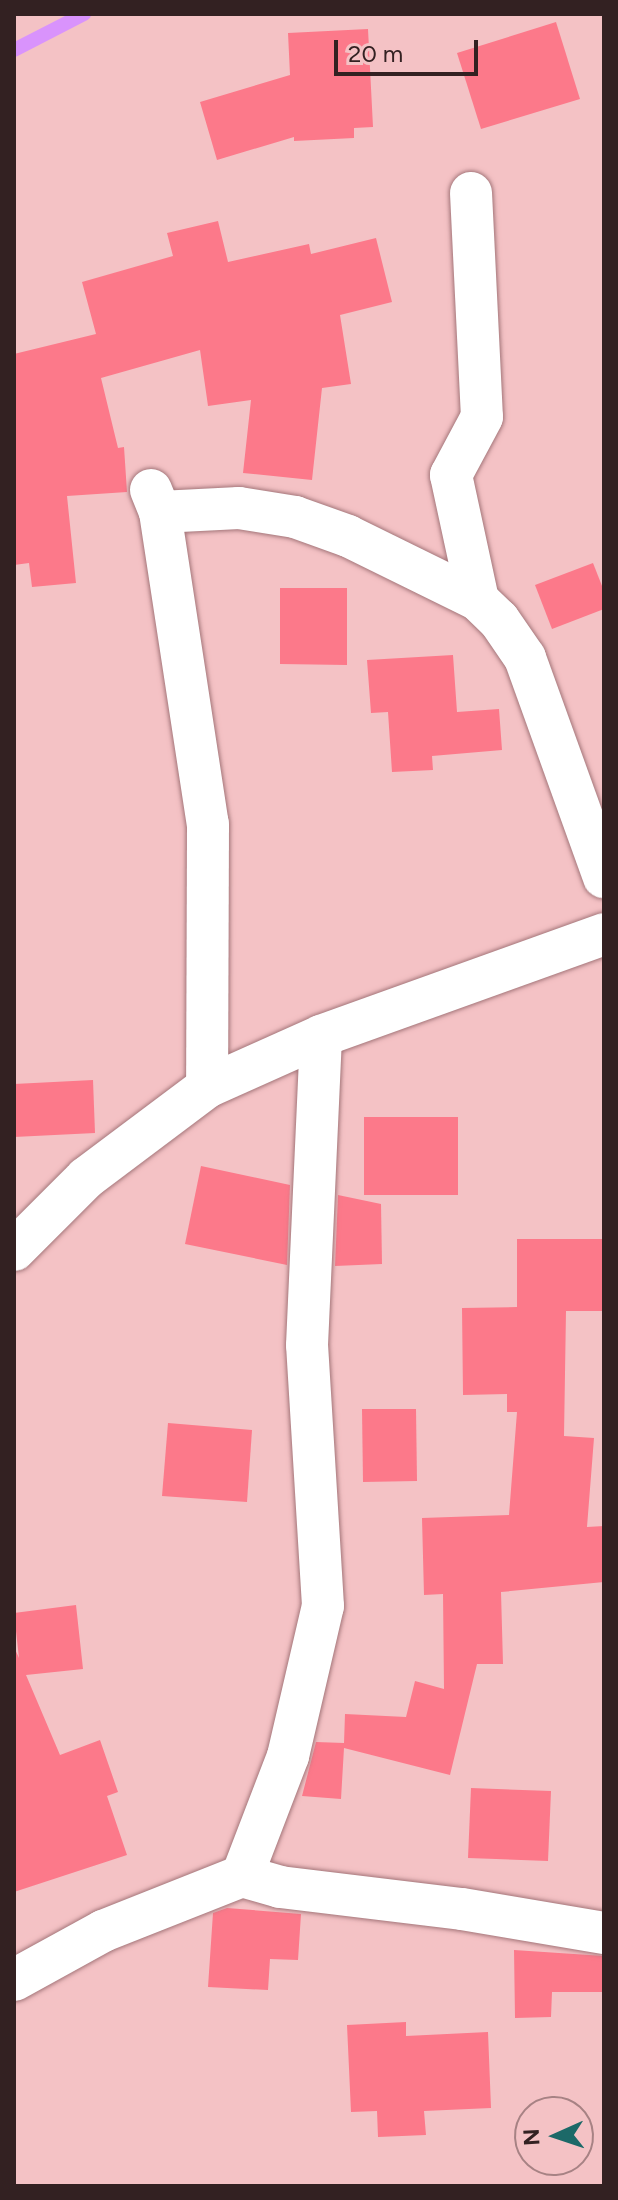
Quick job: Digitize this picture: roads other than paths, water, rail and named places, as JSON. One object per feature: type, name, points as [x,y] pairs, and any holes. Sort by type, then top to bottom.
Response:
[{"type":"street","points":[[471,193],[482,417],[481,429],[451,475],[478,600]]},
{"type":"street","points":[[207,1087],[208,824],[156,501],[239,508],[295,517],[348,536],[478,600],[499,620],[525,658],[604,877]]},
{"type":"street","points":[[14,1250],[86,1178],[207,1087],[321,1036],[604,934]]},
{"type":"street","points":[[242,1876],[288,1756],[323,1606],[307,1345],[321,1036]]},
{"type":"street","points":[[14,1980],[103,1931],[242,1876],[280,1887],[462,1909],[604,1933]]},
{"type":"waterway","points":[[14,50],[84,14]]}]
